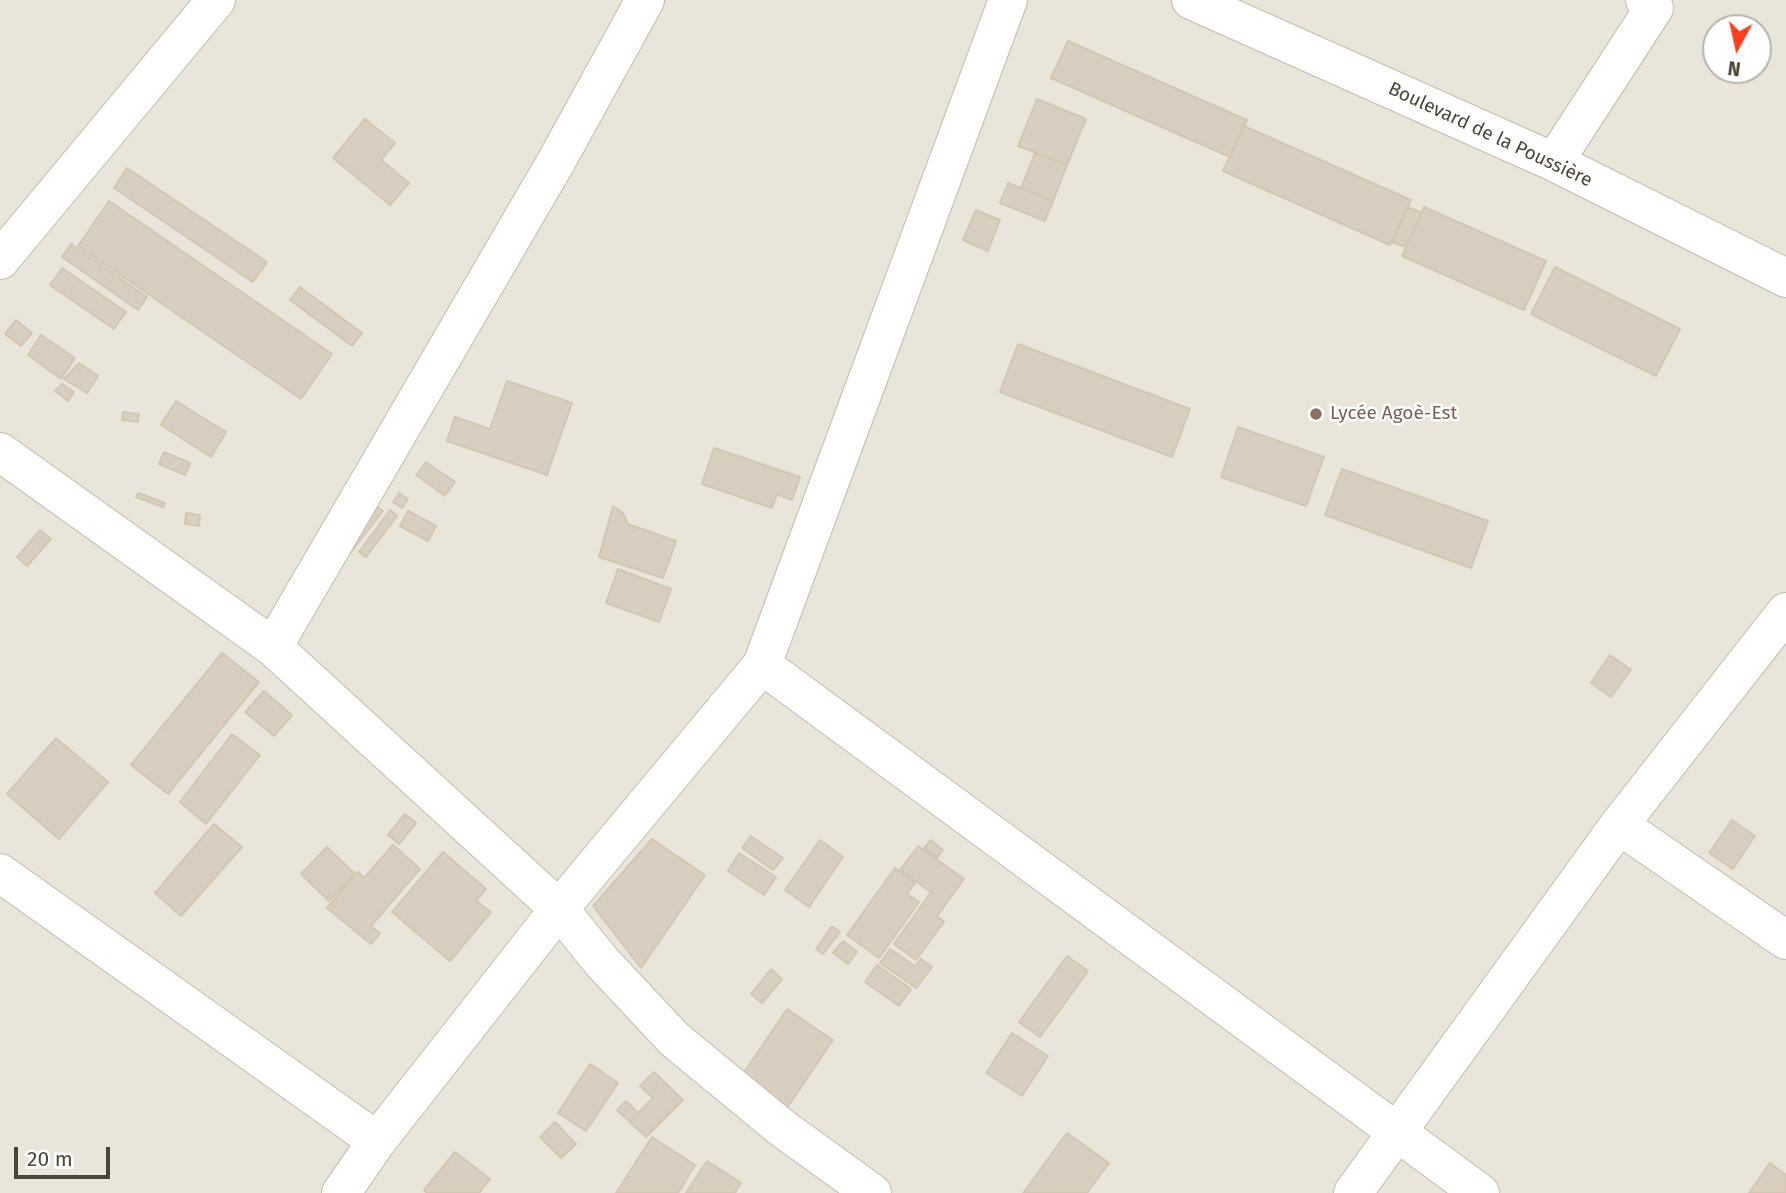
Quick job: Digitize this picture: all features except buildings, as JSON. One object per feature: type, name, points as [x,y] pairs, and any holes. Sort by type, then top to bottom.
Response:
[{"type":"street","points":[[0,260],[216,0]]},
{"type":"street","points":[[273,648],[557,160],[645,0]]},
{"type":"street","points":[[341,1193],[377,1141],[559,909],[762,665],[1008,0]]},
{"type":"street","name":"Boulevard de la Poussière","points":[[1191,0],[1554,162],[1786,278]]},
{"type":"street","points":[[1554,162],[1653,3]]},
{"type":"street","points":[[0,452],[273,648],[559,909],[602,962],[674,1039],[782,1128],[872,1193]]},
{"type":"street","points":[[1353,1193],[1395,1131],[1619,825],[1786,612]]},
{"type":"street","points":[[762,665],[1480,1193]]},
{"type":"street","points":[[1619,825],[1786,940]]},
{"type":"street","points":[[0,873],[377,1141]]},
{"type":"shaded area","points":[[0,0],[1786,0],[1786,1193],[0,1193]]},
{"type":"place","name":"Lycée Agoè-Est","points":[[1316,414]]}]
